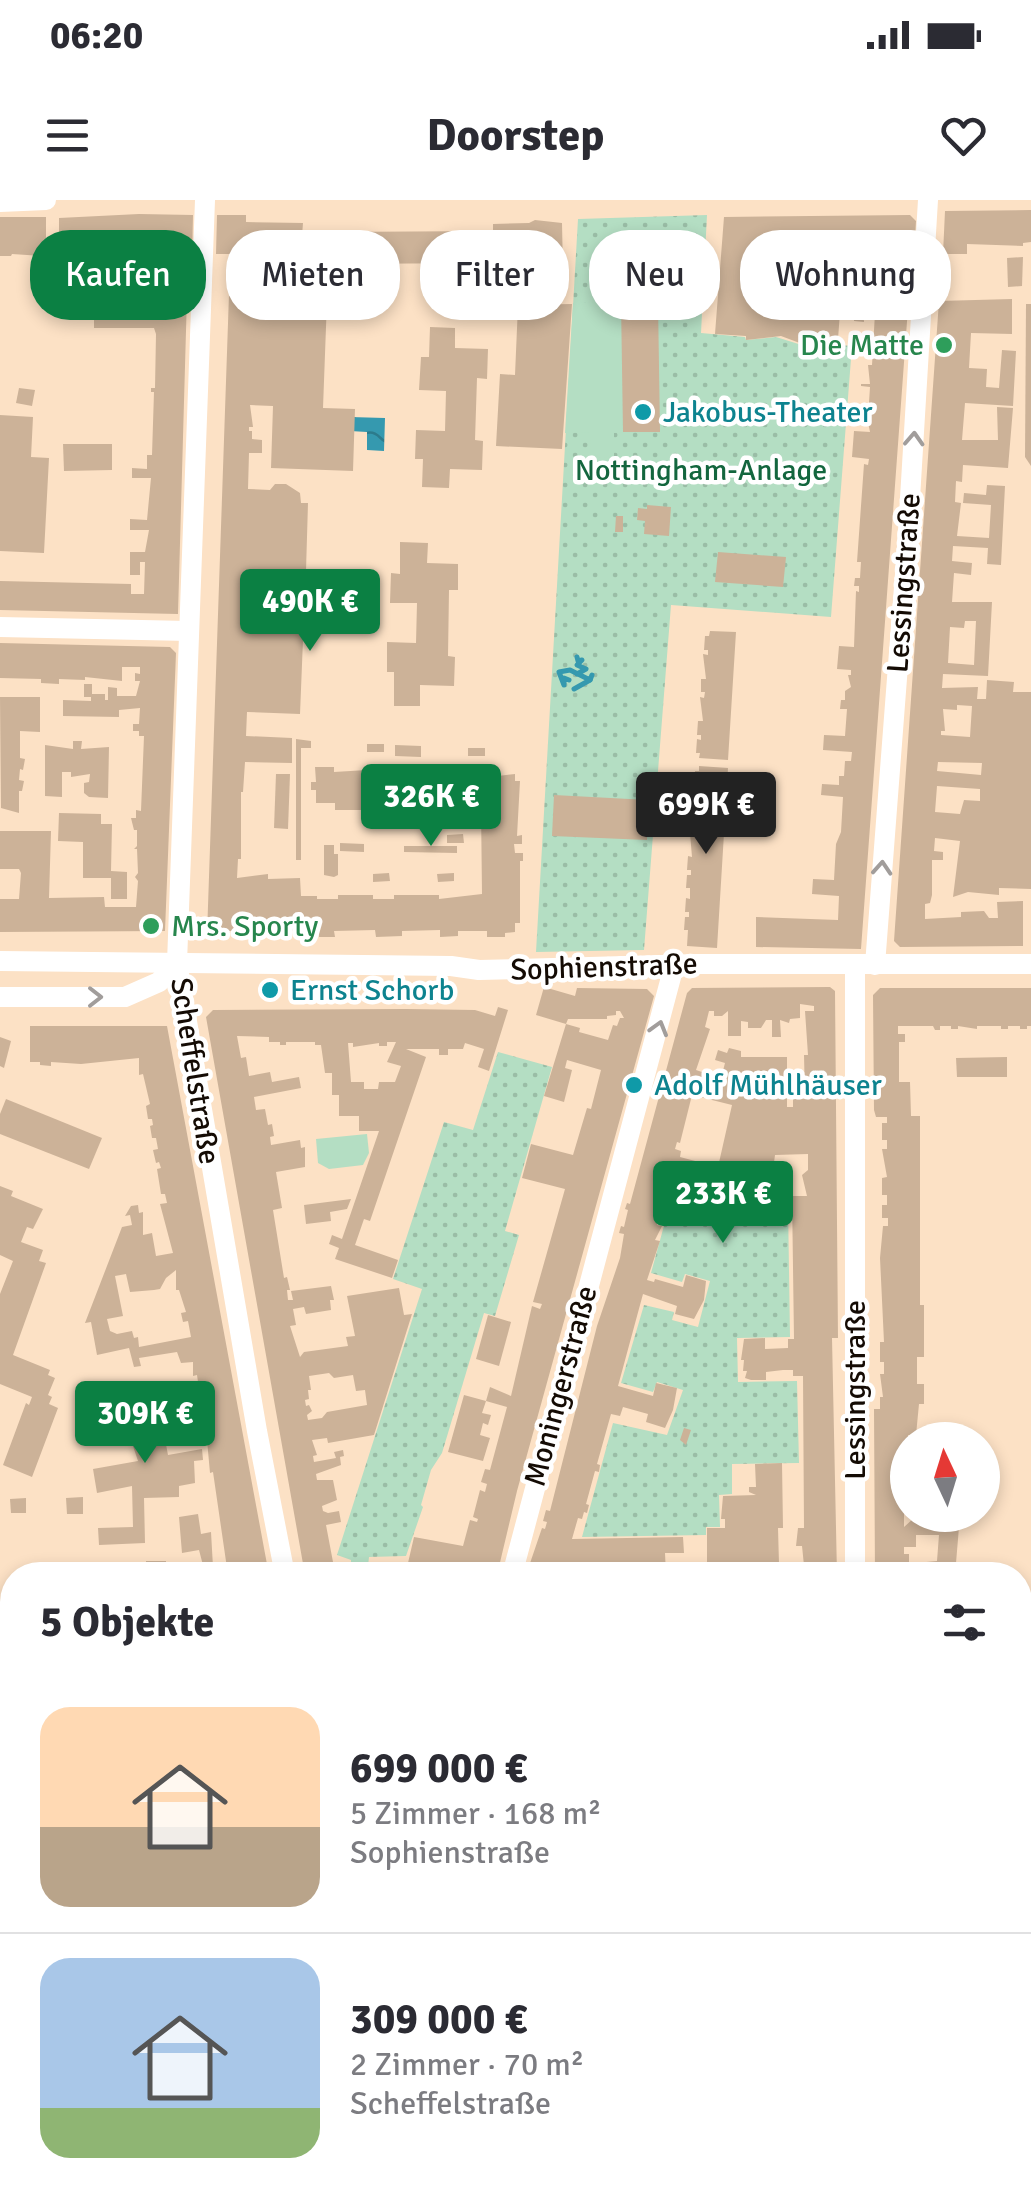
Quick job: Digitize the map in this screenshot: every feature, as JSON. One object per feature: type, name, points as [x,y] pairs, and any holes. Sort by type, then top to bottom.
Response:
[{"type":"street","points":[[0,202],[45,200]]},
{"type":"street","name":"Scheffelstraße","points":[[205,200],[178,962],[282,1562]]},
{"type":"street","name":"Lessingstraße","points":[[855,1562],[865,965],[907,548],[928,200]]},
{"type":"street","points":[[0,627],[190,631]]},
{"type":"street","name":"Sophienstraße","points":[[0,961],[451,966],[495,970],[1031,964]]},
{"type":"street","points":[[0,997],[125,997],[159,982],[178,962]]},
{"type":"street","name":"Moningerstraße","points":[[515,1562],[674,966]]},
{"type":"green space","name":"Nottingham-Anlage","points":[[707,215],[706,230],[589,230],[589,320],[702,320],[701,333],[746,340],[776,337],[805,346],[806,342],[852,346],[831,617],[671,605],[644,950],[536,952],[578,219]]},
{"type":"green space","points":[[573,303],[589,303],[589,320],[621,320],[623,432],[614,433],[614,457],[591,458],[590,432],[565,433]]},
{"type":"green space","points":[[498,1052],[552,1067],[505,1231],[519,1235],[495,1316],[484,1313],[406,1556],[369,1557],[368,1562],[351,1562],[337,1555],[422,1289],[393,1279],[444,1122],[473,1130]]},
{"type":"green space","points":[[367,1134],[369,1153],[363,1165],[329,1169],[318,1163],[316,1139]]},
{"type":"green space","points":[[788,1203],[790,1337],[737,1338],[738,1382],[797,1381],[799,1463],[732,1464],[732,1494],[719,1495],[720,1527],[706,1527],[706,1535],[582,1537],[613,1423],[667,1435],[683,1390],[657,1382],[653,1392],[621,1383],[644,1305],[674,1312],[672,1320],[698,1327],[710,1281],[685,1274],[682,1282],[651,1273],[665,1222],[661,1220],[664,1210],[726,1227],[733,1204]]},
{"type":"water","points":[[350,417],[385,418],[384,451],[367,450],[367,432],[350,431]]},
{"type":"building","points":[[1031,210],[1031,242],[1023,246],[967,244],[967,254],[951,254],[951,230],[944,230],[945,211]]},
{"type":"building","points":[[193,215],[193,230],[59,230],[59,218]]},
{"type":"building","points":[[217,215],[246,215],[246,222],[303,223],[302,230],[226,230],[226,254],[216,254]]},
{"type":"building","points":[[910,215],[916,221],[915,230],[740,230],[740,320],[839,320],[838,339],[805,337],[805,345],[781,336],[746,340],[746,336],[715,334],[716,320],[720,320],[724,217]]},
{"type":"building","points":[[0,217],[46,217],[46,230],[30,230],[30,255],[0,256]]},
{"type":"building","points":[[562,223],[562,230],[493,230],[493,224]]},
{"type":"building","points":[[420,231],[420,263],[400,264],[400,232]]},
{"type":"building","points":[[1023,257],[1022,286],[1008,287],[1007,258]]},
{"type":"building","points":[[1012,299],[1012,334],[971,333],[969,368],[987,369],[986,387],[999,388],[1002,350],[1016,351],[1013,406],[965,403],[962,440],[998,440],[997,407],[1013,408],[1008,468],[963,465],[962,482],[956,481],[955,502],[961,503],[957,536],[989,538],[991,505],[963,503],[964,493],[986,495],[987,485],[1005,486],[1001,565],[987,564],[988,548],[953,546],[952,561],[972,563],[971,575],[954,573],[952,602],[992,602],[988,676],[943,674],[942,688],[978,687],[977,699],[986,699],[987,680],[1014,682],[1013,692],[1031,692],[1031,889],[999,888],[999,895],[968,892],[953,897],[960,841],[935,838],[934,851],[943,852],[943,860],[932,860],[932,895],[930,903],[925,904],[925,919],[984,911],[989,918],[998,918],[997,902],[1023,901],[1023,946],[900,947],[894,941],[938,320],[951,320],[951,301]],"holes":[[[965,621],[976,621],[974,665],[948,663],[950,627],[964,628]],[[957,705],[972,706],[970,737],[941,735],[945,731],[943,709],[957,710]],[[938,762],[982,763],[981,775],[937,771]],[[937,786],[980,789],[980,801],[964,800],[960,814],[935,812]]]},
{"type":"building","points":[[572,304],[562,449],[496,446],[500,374],[515,375],[517,320],[569,320]]},
{"type":"building","points":[[1026,304],[1031,304],[1031,466],[1025,457]]},
{"type":"building","points":[[94,320],[186,320],[178,614],[0,610],[0,581],[131,584],[131,594],[144,594],[145,562],[140,562],[140,575],[130,575],[130,552],[145,552],[149,530],[130,530],[130,519],[147,520],[151,478],[132,478],[132,468],[147,469],[147,455],[152,455],[151,388],[155,388],[156,334],[154,328],[94,328]]},
{"type":"building","points":[[228,320],[326,320],[323,408],[355,409],[353,471],[271,468],[273,406],[250,405],[253,427],[249,431],[252,439],[262,440],[262,453],[249,453],[248,489],[270,490],[275,484],[286,484],[300,493],[301,503],[308,503],[306,571],[297,570],[296,589],[305,590],[300,714],[247,712],[246,736],[292,738],[292,763],[245,762],[237,878],[268,874],[268,879],[300,878],[301,896],[317,899],[338,899],[338,895],[394,899],[394,895],[439,895],[439,899],[482,894],[481,807],[440,811],[440,806],[429,805],[429,814],[400,814],[400,805],[335,810],[335,803],[316,803],[316,790],[311,790],[311,782],[316,782],[315,767],[334,767],[334,772],[400,768],[400,776],[423,776],[423,772],[482,772],[482,778],[515,774],[515,781],[520,781],[517,836],[522,835],[522,844],[514,844],[515,853],[523,853],[520,923],[515,923],[515,932],[505,933],[505,937],[487,937],[487,931],[458,931],[458,936],[440,937],[440,930],[402,931],[402,936],[376,937],[375,930],[334,931],[335,937],[319,937],[319,931],[223,931],[207,935]]},
{"type":"building","points":[[621,320],[658,320],[660,432],[623,432]]},
{"type":"building","points":[[875,320],[907,320],[861,949],[756,947],[756,917],[838,920],[839,896],[812,894],[813,879],[834,880],[836,844],[841,832],[843,797],[821,795],[822,784],[839,785],[845,761],[851,761],[852,752],[823,750],[824,735],[845,736],[847,709],[840,709],[845,691],[851,687],[851,670],[837,669],[839,646],[854,647],[859,586],[854,586],[855,578],[860,578],[861,562],[857,562],[864,464],[868,465],[869,459],[852,457],[854,431],[870,432],[868,422],[864,421],[868,418],[870,387],[861,384],[870,384],[868,365],[872,365]]},
{"type":"building","points":[[430,327],[455,328],[455,348],[488,349],[487,379],[477,378],[475,440],[483,441],[482,470],[450,469],[449,488],[422,487],[423,459],[415,459],[416,430],[445,431],[446,391],[419,390],[421,357],[429,357]]},
{"type":"building","points":[[19,388],[35,390],[32,406],[16,403]]},
{"type":"building","points":[[0,415],[33,417],[31,457],[49,458],[44,553],[0,551]]},
{"type":"building","points":[[63,444],[112,444],[112,470],[64,471]]},
{"type":"building","points":[[647,505],[671,507],[669,536],[644,534],[645,521],[637,520],[638,508],[647,509]]},
{"type":"building","points":[[616,516],[623,516],[623,532],[615,532]]},
{"type":"building","points":[[400,542],[428,543],[427,563],[458,564],[458,590],[449,590],[448,656],[455,657],[454,686],[420,685],[420,706],[394,706],[394,672],[387,672],[387,642],[416,643],[417,603],[390,603],[391,573],[400,574]]},
{"type":"building","points":[[718,552],[786,557],[783,587],[715,582]]},
{"type":"building","points":[[710,631],[736,632],[728,760],[699,758],[700,753],[696,753],[697,739],[701,740],[701,735],[697,735],[698,721],[703,721],[700,697],[704,698],[705,692],[701,692],[701,679],[706,679],[705,636]]},
{"type":"building","points":[[0,643],[170,647],[176,653],[165,931],[0,932],[0,899],[19,899],[21,873],[19,869],[0,869],[0,831],[51,831],[49,898],[104,897],[105,907],[136,907],[137,830],[131,818],[136,818],[136,810],[141,811],[144,736],[133,731],[133,724],[139,724],[140,708],[119,710],[119,717],[63,716],[63,700],[91,701],[91,697],[84,697],[84,684],[92,684],[92,694],[105,694],[105,700],[108,687],[117,688],[117,696],[136,696],[140,681],[135,681],[135,673],[140,674],[140,667],[122,667],[122,681],[85,677],[59,679],[59,684],[41,683],[41,679],[0,678]]},
{"type":"building","points":[[0,697],[40,697],[40,732],[20,731],[20,758],[25,759],[23,770],[20,769],[19,780],[24,781],[19,791],[19,813],[1,808]]},
{"type":"building","points":[[296,739],[311,741],[311,748],[301,748],[301,860],[296,860]]},
{"type":"building","points":[[73,741],[82,741],[81,749],[109,747],[108,798],[89,797],[84,793],[84,783],[89,782],[90,774],[71,777],[71,772],[62,772],[62,797],[45,796],[45,745],[73,749]]},
{"type":"building","points":[[367,744],[384,744],[384,752],[367,752]]},
{"type":"building","points":[[395,745],[421,746],[421,757],[395,756]]},
{"type":"building","points":[[468,748],[485,748],[485,756],[468,756]]},
{"type":"building","points":[[699,766],[728,768],[717,948],[687,946],[688,930],[684,930],[685,917],[689,917],[689,912],[685,912],[686,898],[690,899],[690,888],[686,888],[687,875],[691,875],[691,870],[687,870],[688,856],[692,857],[690,833],[694,833],[695,827],[691,827],[691,814],[696,815],[693,789],[698,790],[694,785]]},
{"type":"building","points":[[276,774],[290,774],[288,829],[274,828]]},
{"type":"building","points":[[554,795],[648,800],[647,840],[552,836]]},
{"type":"building","points":[[59,813],[101,814],[101,824],[112,824],[111,871],[127,872],[127,899],[111,899],[111,878],[83,878],[83,842],[58,841]]},
{"type":"building","points":[[463,834],[464,843],[447,843],[447,835]]},
{"type":"building","points":[[340,843],[364,844],[364,852],[340,851]]},
{"type":"building","points":[[324,845],[334,845],[334,854],[338,854],[338,875],[334,877],[324,875]]},
{"type":"building","points":[[404,846],[457,846],[457,853],[404,852]]},
{"type":"building","points":[[389,873],[390,881],[373,882],[373,874]]},
{"type":"building","points":[[454,873],[454,881],[438,882],[437,874]]},
{"type":"building","points":[[544,987],[575,996],[577,988],[647,989],[654,996],[500,1562],[408,1562],[414,1537],[463,1546],[470,1520],[477,1522],[473,1517],[480,1490],[485,1492],[487,1484],[481,1482],[485,1469],[490,1470],[507,1407],[486,1401],[490,1387],[511,1396],[532,1306],[540,1309],[542,1304],[533,1302],[565,1189],[522,1178],[531,1144],[573,1155],[601,1070],[567,1060],[565,1068],[572,1070],[564,1102],[544,1096],[566,1024],[536,1015]],"holes":[[[616,1011],[624,1018],[613,1025],[608,1040],[579,1032],[580,1028],[566,1024],[568,1019],[607,1019]]]},
{"type":"building","points":[[830,987],[835,991],[838,1338],[832,1338],[837,1562],[804,1562],[802,1546],[796,1546],[798,1528],[804,1528],[803,1376],[783,1370],[766,1372],[766,1380],[751,1380],[745,1378],[747,1371],[743,1371],[741,1360],[744,1339],[765,1338],[765,1349],[788,1348],[788,1339],[794,1339],[792,1196],[807,1196],[802,1175],[808,1170],[808,1154],[775,1155],[773,1170],[790,1170],[790,1200],[737,1200],[737,1192],[733,1192],[725,1222],[684,1211],[686,1203],[692,1205],[695,1193],[668,1185],[666,1191],[670,1191],[668,1200],[664,1199],[657,1225],[662,1226],[655,1240],[660,1241],[647,1280],[683,1287],[686,1275],[706,1281],[704,1300],[694,1319],[675,1314],[677,1306],[643,1294],[618,1386],[653,1396],[656,1383],[677,1388],[673,1410],[665,1428],[646,1422],[648,1414],[623,1407],[620,1416],[611,1414],[597,1464],[599,1472],[595,1471],[586,1504],[587,1513],[578,1518],[572,1539],[683,1537],[684,1553],[665,1553],[665,1562],[530,1562],[542,1528],[545,1529],[546,1510],[550,1511],[597,1326],[620,1258],[624,1234],[619,1233],[624,1227],[628,1210],[625,1209],[630,1204],[687,993],[692,988]],"holes":[[[800,1004],[814,1006],[814,1011],[805,1011],[805,1097],[793,1097],[793,1107],[787,1107],[787,1057],[741,1057],[741,1051],[718,1050],[715,1060],[725,1063],[718,1090],[713,1089],[717,1077],[696,1070],[710,1029],[705,1027],[709,1011],[714,1011],[714,1016],[728,1011],[728,1036],[741,1036],[741,1021],[748,1022],[748,1028],[761,1028],[766,1020],[772,1020],[772,1037],[781,1037],[780,1020],[789,1023],[790,1019],[800,1018]],[[692,1095],[732,1105],[718,1167],[680,1157],[681,1151],[675,1149]]]},
{"type":"building","points":[[880,988],[1031,988],[1031,1026],[1027,1029],[940,1026],[940,1030],[935,1030],[933,1026],[898,1026],[898,1034],[905,1034],[905,1042],[899,1042],[899,1082],[910,1082],[911,1116],[920,1116],[920,1305],[924,1305],[924,1357],[917,1357],[917,1384],[924,1384],[924,1404],[919,1404],[917,1422],[890,1422],[890,1532],[959,1532],[956,1562],[926,1562],[937,1561],[939,1535],[916,1535],[916,1547],[904,1547],[909,1562],[875,1562],[874,1409],[880,1409],[883,1397],[880,1258],[883,1226],[888,1226],[888,1218],[882,1218],[887,1195],[882,1195],[882,1178],[887,1177],[882,1149],[887,1149],[887,1140],[882,1140],[882,1123],[887,1123],[887,1117],[876,1117],[873,995]]},
{"type":"building","points":[[498,1007],[508,1010],[489,1071],[478,1067],[484,1049],[465,1043],[463,1049],[448,1049],[448,1055],[439,1055],[439,1049],[406,1049],[426,1057],[370,1221],[364,1219],[355,1245],[398,1260],[392,1278],[335,1259],[339,1248],[329,1244],[332,1235],[342,1239],[379,1131],[359,1131],[359,1116],[339,1116],[339,1095],[332,1095],[332,1073],[325,1073],[321,1045],[280,1045],[269,1042],[269,1037],[237,1036],[249,1076],[270,1072],[272,1082],[299,1077],[301,1088],[254,1097],[256,1110],[265,1109],[268,1125],[272,1124],[271,1145],[300,1140],[301,1148],[305,1147],[305,1167],[276,1172],[282,1208],[273,1210],[284,1278],[287,1277],[290,1290],[288,1300],[293,1300],[291,1291],[331,1286],[334,1300],[330,1300],[331,1310],[306,1314],[304,1307],[293,1309],[296,1325],[290,1326],[300,1357],[304,1352],[348,1346],[346,1337],[355,1336],[347,1296],[399,1288],[404,1315],[412,1314],[374,1435],[328,1443],[327,1438],[312,1440],[317,1455],[313,1456],[314,1462],[336,1458],[334,1452],[343,1450],[341,1465],[316,1474],[317,1480],[333,1480],[337,1500],[322,1506],[328,1513],[339,1511],[341,1522],[326,1525],[333,1562],[303,1562],[206,1017],[213,1010],[475,1010],[495,1016]],"holes":[[[396,1042],[387,1062],[401,1066],[395,1082],[379,1082],[378,1089],[364,1089],[364,1082],[351,1082],[348,1043],[353,1043],[353,1047]],[[329,1373],[334,1378],[353,1375],[356,1391],[365,1390],[367,1405],[327,1412],[322,1418],[308,1420],[312,1411],[305,1400],[311,1390],[309,1376]]]},
{"type":"building","points":[[30,1026],[167,1026],[267,1562],[226,1562],[213,1472],[210,1473],[207,1440],[197,1406],[190,1408],[191,1414],[168,1419],[168,1399],[200,1398],[193,1383],[198,1382],[197,1375],[193,1376],[193,1362],[181,1363],[177,1352],[139,1358],[141,1366],[134,1367],[129,1348],[97,1355],[91,1322],[85,1323],[122,1227],[132,1225],[130,1215],[125,1216],[131,1206],[138,1205],[139,1213],[143,1212],[143,1235],[152,1233],[156,1256],[173,1253],[160,1204],[167,1203],[165,1194],[161,1194],[157,1169],[161,1168],[153,1150],[158,1149],[156,1138],[152,1138],[152,1119],[148,1119],[146,1106],[150,1104],[143,1074],[139,1075],[139,1058],[81,1064],[51,1062],[51,1066],[30,1062]],"holes":[[[176,1270],[186,1312],[181,1313],[183,1322],[188,1321],[191,1337],[139,1347],[138,1337],[134,1338],[132,1331],[110,1331],[107,1319],[123,1316],[115,1276],[126,1274],[130,1292],[154,1290],[160,1289]]]},
{"type":"building","points":[[0,1037],[11,1041],[4,1068],[0,1066]]},
{"type":"building","points":[[1007,1057],[1007,1077],[957,1077],[956,1058]]},
{"type":"building","points":[[6,1099],[102,1138],[89,1169],[0,1134],[0,1114]]},
{"type":"building","points":[[0,1186],[13,1191],[11,1196],[43,1209],[33,1229],[27,1227],[21,1242],[43,1250],[39,1261],[46,1263],[13,1355],[50,1370],[48,1375],[55,1378],[48,1395],[52,1397],[49,1404],[58,1408],[32,1477],[3,1465],[26,1403],[29,1405],[32,1397],[0,1384],[0,1294],[13,1261],[0,1255]]},
{"type":"building","points":[[351,1199],[347,1209],[330,1212],[331,1221],[306,1224],[304,1205]]},
{"type":"building","points":[[488,1315],[511,1322],[499,1366],[476,1359]]},
{"type":"building","points":[[157,1381],[168,1455],[202,1449],[203,1460],[194,1461],[195,1483],[179,1486],[179,1497],[144,1498],[145,1543],[99,1545],[98,1528],[133,1527],[132,1486],[97,1493],[93,1469],[138,1461],[129,1434],[133,1421],[129,1386]]},
{"type":"building","points":[[464,1395],[486,1401],[482,1413],[491,1415],[488,1425],[483,1423],[480,1435],[490,1438],[483,1461],[448,1452]]},
{"type":"building","points":[[684,1428],[691,1430],[686,1445],[680,1440]]},
{"type":"building","points":[[782,1463],[783,1528],[778,1528],[779,1562],[707,1562],[707,1528],[725,1528],[725,1519],[721,1519],[723,1496],[756,1495],[749,1492],[749,1487],[756,1487],[755,1464]]},
{"type":"building","points":[[83,1497],[83,1514],[67,1514],[66,1498]]},
{"type":"building","points":[[26,1498],[26,1513],[11,1513],[10,1499]]},
{"type":"building","points":[[198,1514],[201,1534],[211,1532],[213,1562],[202,1562],[199,1550],[182,1553],[179,1517]]},
{"type":"waterway","points":[[577,657],[582,660],[577,665],[586,669],[577,674]]},
{"type":"waterway","points":[[569,680],[564,678],[564,685],[559,672],[570,670],[590,680],[592,675]]},
{"type":"waterway","points":[[574,689],[590,680]]},
{"type":"place","name":"Die Matte","points":[[944,345]]},
{"type":"place","name":"Jakobus-Theater","points":[[643,412]]},
{"type":"place","name":"Mrs. Sporty","points":[[151,926]]},
{"type":"place","name":"Ernst Schorb","points":[[270,990]]},
{"type":"place","name":"Adolf Mühlhäuser","points":[[634,1085]]}]
